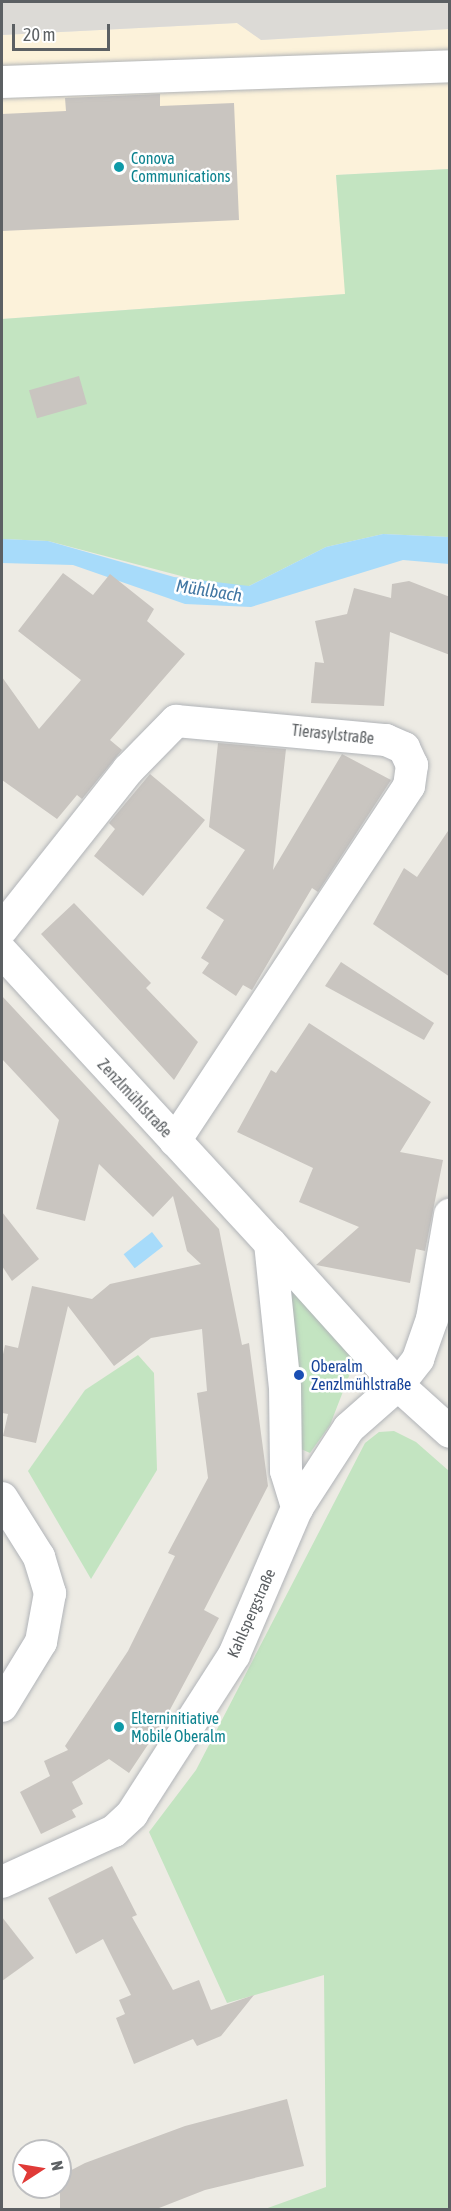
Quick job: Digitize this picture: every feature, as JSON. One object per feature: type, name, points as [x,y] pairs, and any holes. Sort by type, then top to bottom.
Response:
[{"type":"street","points":[[2,82],[450,66]]},
{"type":"street","name":"Tierasylstraße","points":[[2,950],[128,770],[176,721],[386,740],[404,748],[412,765],[409,786],[175,1141]]},
{"type":"street","name":"Zenzlmühlstraße","points":[[2,950],[398,1385]]},
{"type":"street","name":"Kahlspergstraße","points":[[2,1879],[114,1831],[132,1814],[234,1655],[297,1508],[349,1428],[398,1385],[418,1359],[432,1319],[450,1215]]},
{"type":"street","points":[[270,1243],[285,1387],[286,1471],[297,1508]]},
{"type":"street","points":[[398,1385],[450,1432]]},
{"type":"street","points":[[2,1498],[39,1557],[50,1593],[41,1642],[2,1706]]},
{"type":"shaded area","points":[[2,2],[449,2],[449,29],[261,40],[237,23],[2,35]]},
{"type":"shaded area","points":[[237,23],[262,40],[449,29],[449,169],[336,175],[346,294],[2,319],[2,35]]},
{"type":"green space","points":[[449,169],[449,537],[383,534],[326,547],[249,586],[223,587],[48,541],[2,539],[2,319],[345,294],[336,175]]},
{"type":"green space","points":[[293,1289],[356,1358],[330,1425],[310,1453],[301,1449],[298,1439],[301,1384],[289,1299]]},
{"type":"green space","points":[[138,1355],[154,1373],[157,1470],[91,1579],[28,1471],[85,1390]]},
{"type":"green space","points":[[394,1431],[416,1442],[449,1471],[449,2209],[265,2209],[326,2187],[324,1975],[227,2003],[149,1832],[196,1770],[365,1443],[379,1432]]},
{"type":"water","name":"Mühlbach","points":[[383,534],[449,537],[449,564],[403,560],[251,607],[185,604],[73,565],[2,563],[2,539],[48,541],[174,577],[249,586],[326,547]]},
{"type":"water","points":[[152,1232],[163,1246],[135,1268],[124,1254]]},
{"type":"building","name":"Conova Communications","points":[[160,94],[160,106],[234,103],[239,220],[2,231],[2,114],[66,111],[65,98]]},
{"type":"building","points":[[79,376],[87,404],[37,418],[29,390]]},
{"type":"building","points":[[63,573],[93,595],[110,574],[154,609],[147,621],[185,654],[110,740],[122,750],[82,799],[77,795],[57,819],[2,780],[2,677],[39,729],[81,680],[18,631]]},
{"type":"building","points":[[409,581],[450,597],[450,655],[390,632],[384,706],[311,703],[315,662],[324,663],[315,621],[347,614],[354,588],[391,598],[392,584]]},
{"type":"building","points":[[218,743],[286,749],[273,870],[342,754],[391,780],[318,892],[312,888],[252,990],[243,985],[236,996],[202,973],[209,963],[201,958],[224,920],[206,908],[245,850],[209,827]]},
{"type":"building","points":[[150,774],[205,820],[143,896],[94,856],[115,829],[109,823]]},
{"type":"building","points":[[450,828],[450,977],[373,924],[404,868],[417,877]]},
{"type":"building","points":[[74,903],[151,983],[146,988],[198,1042],[174,1080],[41,934]]},
{"type":"building","points":[[341,962],[434,1023],[424,1040],[325,986]]},
{"type":"building","points":[[2,996],[219,1229],[242,1345],[249,1343],[268,1486],[204,1610],[219,1618],[165,1719],[129,1773],[109,1759],[72,1782],[83,1804],[72,1810],[76,1817],[41,1834],[20,1792],[50,1776],[44,1761],[68,1750],[65,1746],[128,1651],[175,1556],[168,1553],[208,1478],[197,1393],[207,1391],[202,1329],[151,1338],[114,1366],[68,1306],[36,1443],[3,1436],[8,1414],[2,1413],[2,1359],[5,1345],[18,1348],[32,1286],[92,1299],[110,1284],[201,1264],[187,1251],[173,1196],[153,1217],[99,1164],[85,1221],[36,1209],[59,1120],[2,1059]]},
{"type":"building","points":[[309,1023],[431,1102],[400,1152],[443,1160],[425,1251],[416,1249],[410,1283],[316,1265],[359,1227],[299,1202],[313,1168],[237,1132],[271,1070],[276,1073]]},
{"type":"building","points":[[2,1212],[39,1259],[12,1281],[2,1266]]},
{"type":"building","points":[[112,1866],[137,1915],[132,1917],[173,1990],[199,1980],[211,2010],[254,1995],[221,2036],[197,2046],[193,2039],[134,2064],[116,2018],[125,2014],[119,2000],[131,1995],[103,1939],[76,1954],[48,1898]]},
{"type":"building","points":[[2,1917],[34,1958],[2,1981]]},
{"type":"building","points":[[287,2099],[304,2166],[205,2190],[154,2210],[60,2210],[60,2199],[72,2199],[72,2170],[185,2126]]},
{"type":"place","name":"Conova Communications","points":[[119,167]]},
{"type":"place","name":"Oberalm Zenzlmühlstraße","points":[[299,1375]]},
{"type":"place","name":"Elterninitiative Mobile Oberalm","points":[[119,1727]]}]
